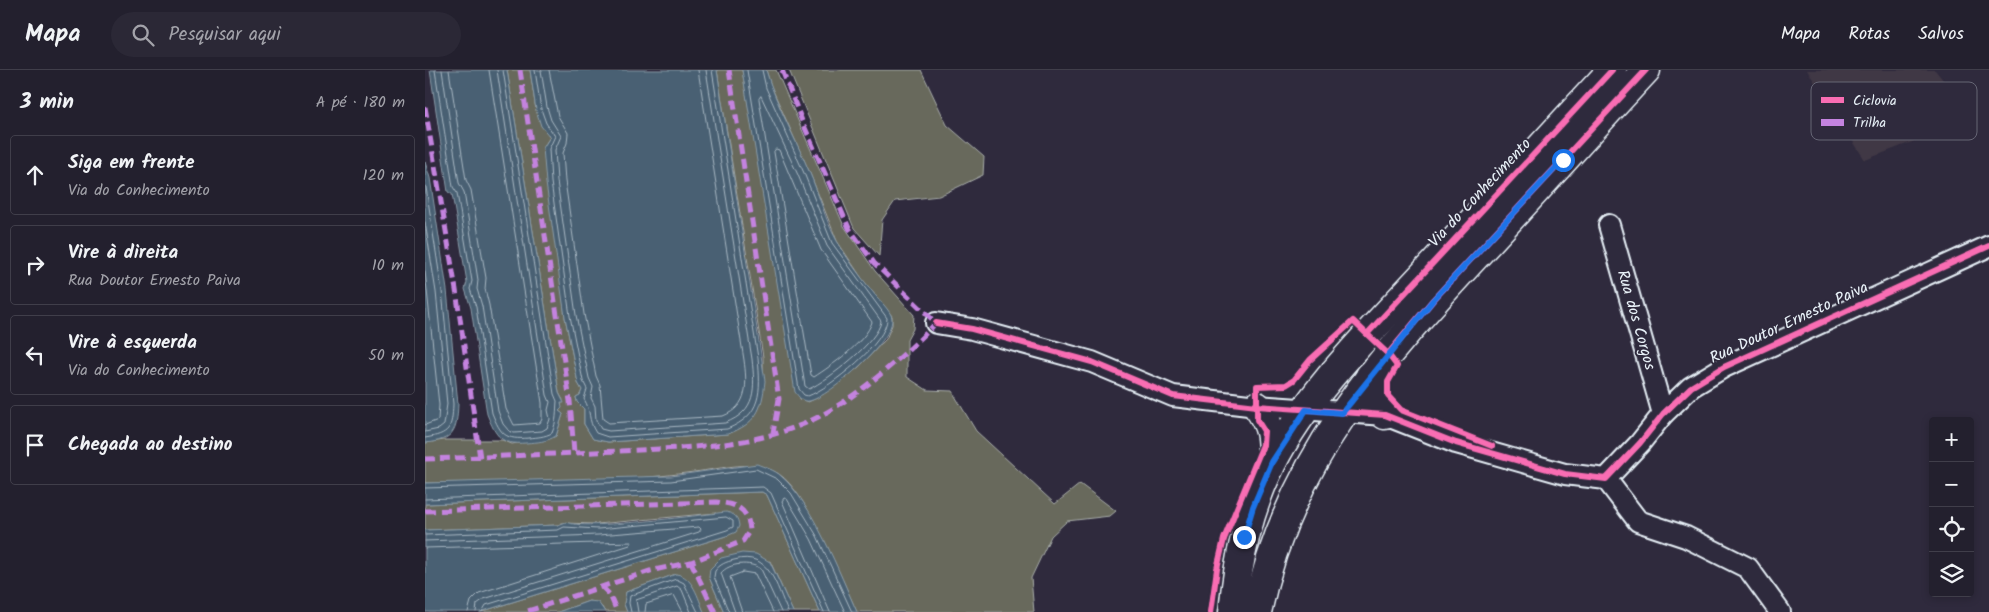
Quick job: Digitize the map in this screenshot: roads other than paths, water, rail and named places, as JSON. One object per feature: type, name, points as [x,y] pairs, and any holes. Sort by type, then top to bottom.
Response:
[{"type":"street","name":"Via do Conhecimento","points":[[1257,612],[1272,551],[1282,524],[1311,465],[1342,413],[1433,300],[1474,239],[1612,70]]},
{"type":"street","name":"Via do Conhecimento","points":[[1233,612],[1244,537],[1253,507],[1272,462],[1306,410],[1367,334],[1474,239],[1646,70]]},
{"type":"street","name":"Rua dos Corgos","points":[[1609,225],[1663,414]]},
{"type":"street","name":"Rua Doutor Ernesto Paiva","points":[[1606,479],[1640,443],[1663,414],[1691,387],[1724,367],[1989,246]]},
{"type":"street","points":[[936,323],[972,329],[1092,362],[1173,396],[1257,406],[1385,415],[1456,443],[1565,474],[1606,479],[1638,521],[1686,537],[1748,568],[1780,612]]},
{"type":"street","points":[[1370,376],[1375,401],[1385,415]]},
{"type":"street","points":[[1257,406],[1267,420],[1271,435],[1272,462]]},
{"type":"water","points":[[430,70],[507,70],[559,393],[564,403],[561,403],[562,408],[559,411],[563,414],[556,436],[549,439],[538,442],[518,443],[505,441],[493,429],[487,414],[471,308],[465,289],[467,282],[452,194],[448,192]]},
{"type":"water","points":[[530,70],[717,70],[765,381],[762,400],[756,415],[738,430],[728,434],[608,442],[593,439],[584,424],[584,409],[577,402],[576,397],[580,395],[582,390],[578,383],[565,317],[546,183],[543,148],[550,137],[541,126],[536,110]]},
{"type":"water","points":[[742,70],[766,70],[833,233],[854,267],[891,315],[891,325],[885,337],[861,365],[831,389],[809,401],[803,400],[795,392]]},
{"type":"water","points":[[425,162],[430,178],[447,290],[458,404],[457,421],[452,432],[435,442],[425,443]]},
{"type":"water","points":[[757,464],[779,474],[804,503],[834,559],[857,612],[820,612],[767,495],[762,492],[425,504],[425,483],[671,476]]},
{"type":"water","points":[[726,512],[735,516],[739,526],[736,532],[729,535],[480,612],[425,612],[425,530],[558,525],[566,522],[595,525],[617,524]]},
{"type":"water","points":[[742,553],[756,554],[770,562],[793,612],[724,612],[709,577],[710,569],[721,558]]},
{"type":"water","points":[[676,574],[691,583],[704,612],[627,612],[624,604],[626,592]]},
{"type":"water","points":[[589,601],[598,602],[605,612],[558,612]]}]
